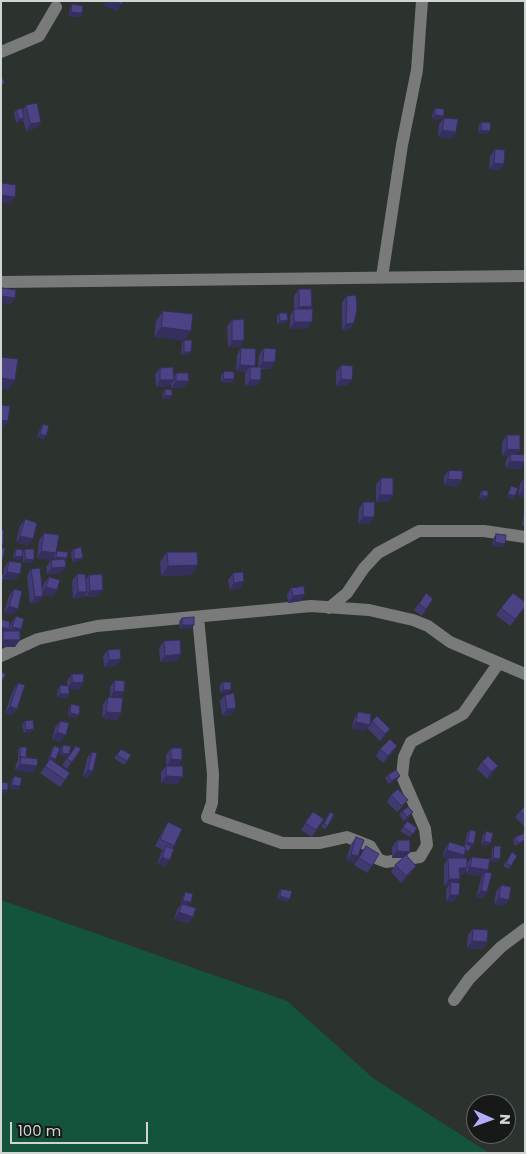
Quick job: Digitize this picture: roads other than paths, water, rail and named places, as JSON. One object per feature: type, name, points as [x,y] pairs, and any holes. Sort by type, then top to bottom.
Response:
[{"type":"street","points":[[382,277],[402,145],[417,70],[422,1]]},
{"type":"street","points":[[1,52],[39,36],[56,7]]},
{"type":"street","points":[[1,282],[525,276]]},
{"type":"street","points":[[329,608],[347,593],[364,568],[378,553],[419,532],[484,531],[525,538]]},
{"type":"street","points":[[1,656],[38,638],[97,626],[311,606],[369,610],[413,620],[428,626],[450,642],[525,674]]},
{"type":"street","points":[[198,617],[213,774],[212,803],[207,817],[282,843],[320,843],[347,838],[370,846],[378,859],[386,862],[420,856],[427,845],[425,829],[402,776],[404,756],[411,742],[463,714],[498,664]]},
{"type":"street","points":[[454,1000],[470,979],[501,946],[525,929]]}]
